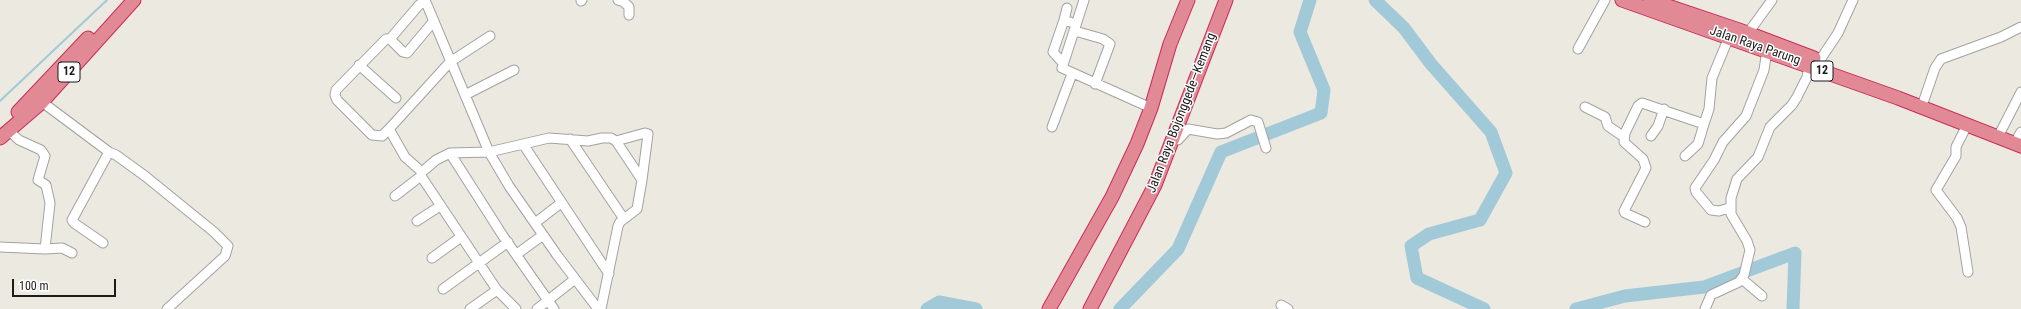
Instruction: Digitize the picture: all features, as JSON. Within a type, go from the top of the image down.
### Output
[{"type":"highway","name":"12","points":[[3,132],[42,102],[124,0]]},
{"type":"highway","name":"12","points":[[3,132],[27,103],[134,0]]},
{"type":"highway","points":[[1051,306],[1112,197],[1137,144],[1151,108],[1170,44],[1188,0]]},
{"type":"highway","name":"Jalan Raya Bojonggede—Kemang","points":[[1090,309],[1155,185],[1226,0]]},
{"type":"highway","name":"Jalan Raya Parung","points":[[1622,0],[1767,50],[1926,92],[2013,133]]},
{"type":"highway","name":"Jalan Raya Parung","points":[[1650,0],[1753,26],[1815,63],[1967,125],[2013,133]]},
{"type":"street","points":[[618,0],[624,2],[629,7],[629,15]]},
{"type":"street","points":[[1084,0],[1062,68],[1072,74],[1151,108]]},
{"type":"street","points":[[1578,50],[1605,0]]},
{"type":"street","points":[[1753,26],[1772,0]]},
{"type":"street","points":[[1705,309],[1711,295],[1743,277],[1750,250],[1747,241],[1729,208],[1737,179],[1758,157],[1770,128],[1792,105],[1815,63],[1838,33],[1853,0]]},
{"type":"street","points":[[490,36],[450,62],[382,136],[372,136],[336,97],[336,90],[386,39],[390,39],[419,5],[425,1],[433,22],[450,62],[465,95],[489,152],[509,186],[598,309]]},
{"type":"street","points":[[1063,63],[1053,52],[1068,8]]},
{"type":"street","points":[[1064,20],[1076,28],[1103,39],[1110,44],[1095,84]]},
{"type":"street","points":[[390,39],[403,52],[407,53],[433,22]]},
{"type":"street","points":[[1926,92],[1936,65],[1941,60],[2001,37],[2021,27]]},
{"type":"street","points":[[1685,156],[1698,144],[1708,109],[1712,78],[1729,37]]},
{"type":"street","points":[[1729,208],[1719,211],[1711,210],[1696,192],[1695,188],[1714,160],[1722,142],[1746,116],[1764,70],[1767,50]]},
{"type":"street","points":[[360,65],[396,98]]},
{"type":"street","points":[[465,95],[514,70]]},
{"type":"street","points":[[1052,127],[1072,74]]},
{"type":"street","points":[[2013,133],[2021,92]]},
{"type":"street","points":[[42,102],[109,152],[116,155],[145,176],[214,232],[228,246],[225,256],[168,309]]},
{"type":"street","points":[[1645,222],[1625,213],[1624,211],[1646,168],[1643,159],[1626,145],[1624,137],[1640,104],[1646,103],[1704,124]]},
{"type":"street","points":[[1585,107],[1605,117],[1608,126],[1624,137]]},
{"type":"street","points":[[1651,136],[1658,126],[1664,110]]},
{"type":"street","points":[[1173,140],[1178,140],[1188,129],[1217,134],[1226,132],[1251,120],[1258,122],[1266,148]]},
{"type":"street","points":[[1967,125],[1956,147],[1956,156],[1936,190],[1957,218],[1961,227],[1968,272]]},
{"type":"street","points":[[389,129],[405,157],[422,174],[440,206],[497,290],[516,309]]},
{"type":"street","points":[[3,132],[41,150],[45,156],[38,180],[46,185],[50,203],[44,249]]},
{"type":"street","points":[[395,196],[422,174],[436,160],[450,153],[489,152],[549,138],[588,141],[606,138],[616,141],[645,133],[648,134],[637,209],[624,219],[618,226],[601,309]]},
{"type":"street","points":[[570,139],[624,219]]},
{"type":"street","points":[[616,141],[642,180]]},
{"type":"street","points":[[523,144],[609,274]]},
{"type":"street","points":[[103,243],[72,222],[78,208],[109,152]]},
{"type":"street","points":[[450,153],[554,309]]},
{"type":"street","points":[[535,223],[561,203]]},
{"type":"street","points":[[417,221],[440,206]]},
{"type":"street","points":[[517,254],[544,235]]},
{"type":"street","points":[[432,258],[461,237]]},
{"type":"street","points":[[443,288],[508,242]]},
{"type":"street","points":[[0,247],[44,249],[62,248],[72,253]]},
{"type":"street","points":[[1743,277],[1762,296]]},
{"type":"street","points":[[537,309],[575,279]]},
{"type":"street","points":[[470,309],[497,290]]},
{"type":"waterway","points":[[0,101],[107,0]]},
{"type":"waterway","points":[[1120,309],[1178,249],[1221,152],[1321,113],[1324,90],[1300,32],[1310,0]]},
{"type":"waterway","points":[[1375,0],[1404,28],[1431,64],[1491,132],[1506,173],[1480,220],[1429,234],[1411,246],[1417,278],[1484,309]]},
{"type":"waterway","points":[[1576,309],[1625,296],[1704,287],[1795,253],[1793,309]]},
{"type":"waterway","points":[[927,309],[939,302],[976,309]]}]
